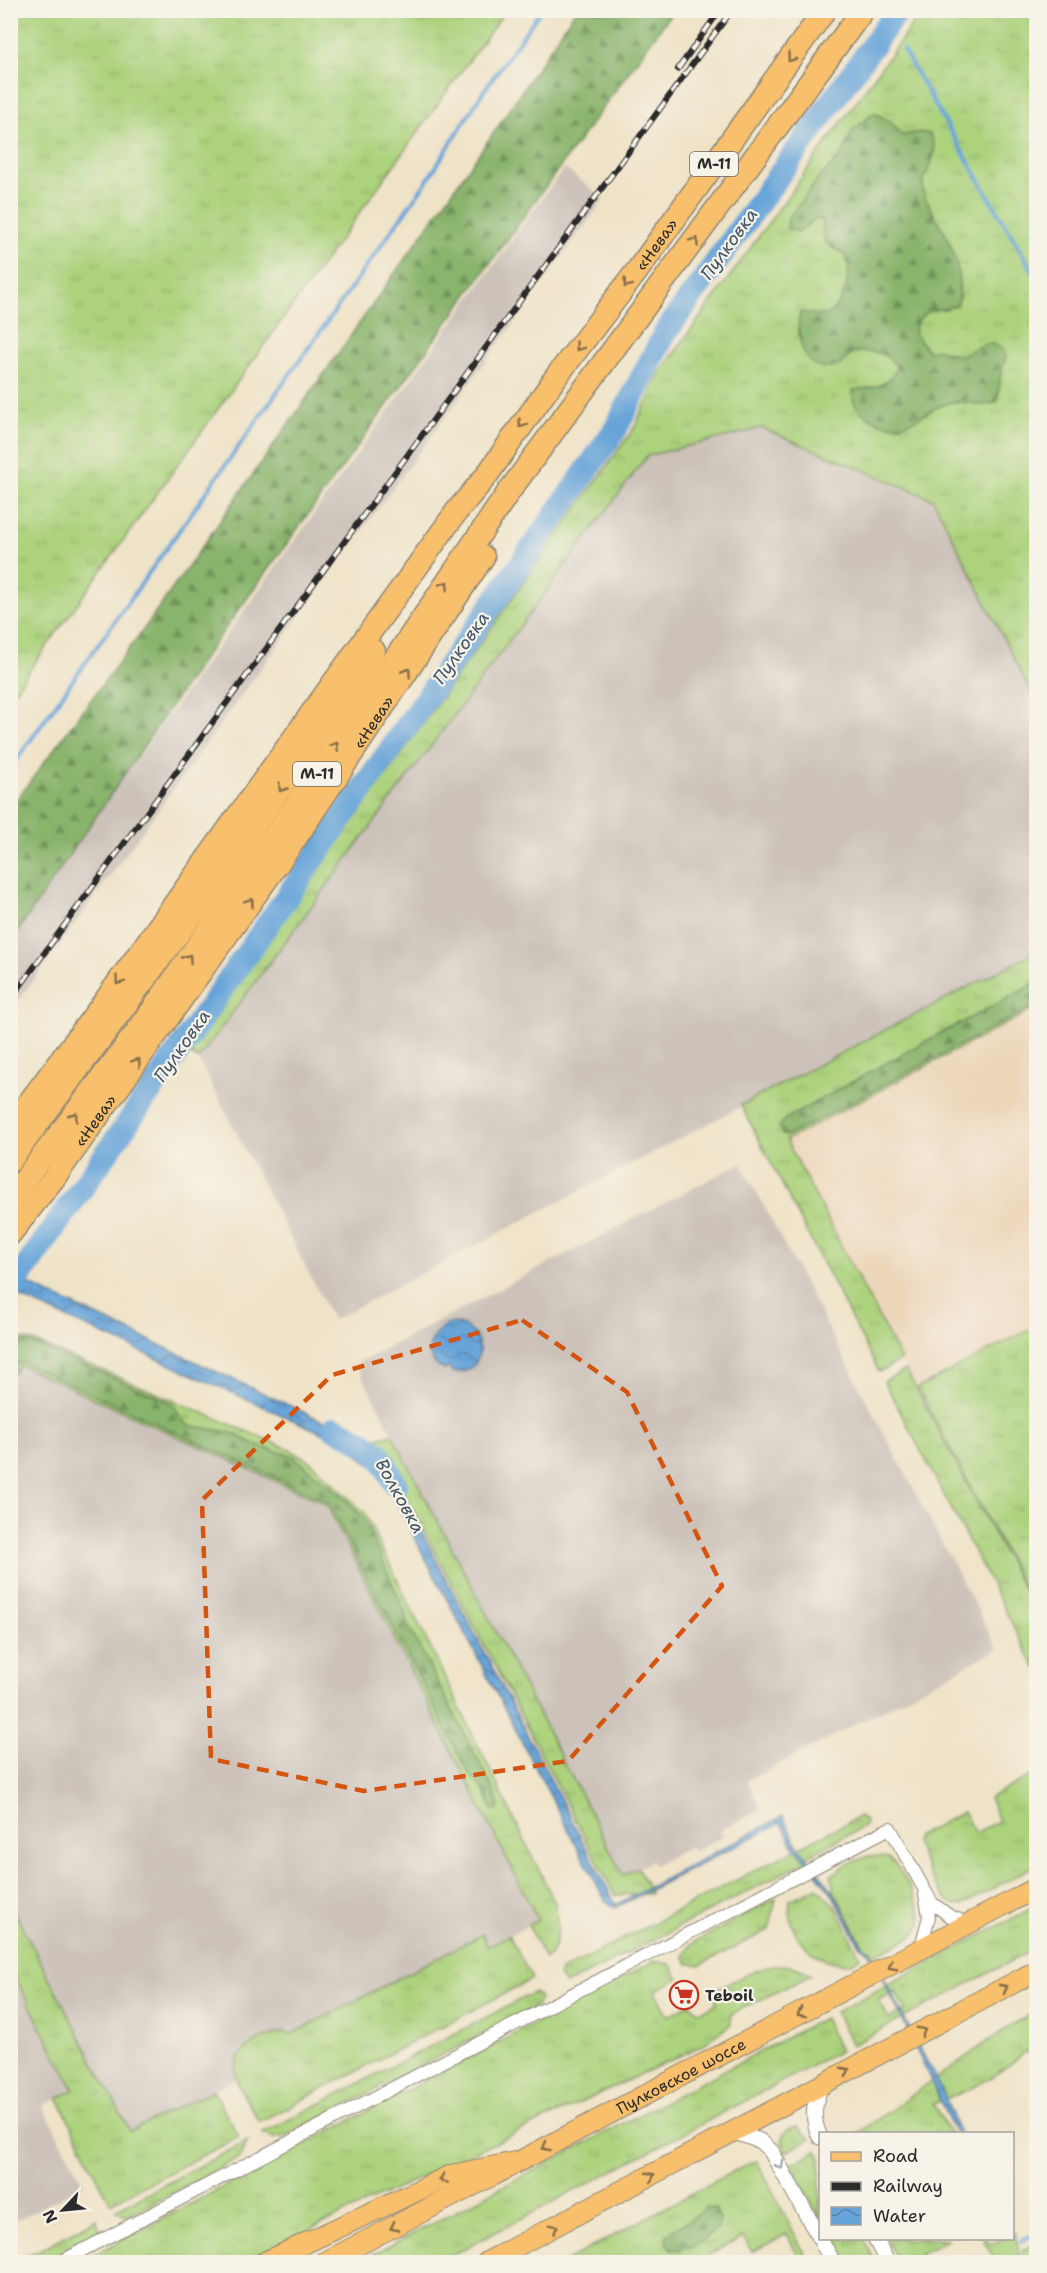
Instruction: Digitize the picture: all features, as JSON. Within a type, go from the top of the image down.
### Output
[{"type":"highway","name":"«Нева»","points":[[10,1128],[105,1000],[444,529],[486,476],[556,377],[637,271],[825,10]]},
{"type":"highway","name":"«Нева»","points":[[46,1170],[141,1025],[279,829],[510,490],[863,10]]},
{"type":"highway","name":"«Нева»","points":[[15,1156],[262,817],[466,514],[486,476]]},
{"type":"highway","points":[[10,1199],[46,1170]]},
{"type":"highway","points":[[10,1234],[46,1170]]},
{"type":"main road","name":"Пулковское шоссе","points":[[325,2262],[1036,1888]]},
{"type":"main road","points":[[487,2262],[503,2257],[1036,1971]]},
{"type":"main road","points":[[266,2262],[451,2175],[520,2161]]},
{"type":"street","points":[[60,2262],[890,1828],[925,1894],[939,1909],[971,1924]]},
{"type":"street","points":[[920,1951],[929,1916],[925,1894]]},
{"type":"street","points":[[819,2134],[813,2116],[815,2101],[821,2085]]},
{"type":"street","points":[[735,2132],[760,2141],[771,2151],[819,2237]]},
{"type":"street","points":[[821,2240],[833,2262]]},
{"type":"street","points":[[876,2240],[887,2262]]},
{"type":"highlighted area","points":[[522,1320],[627,1392],[722,1586],[568,1761],[364,1791],[211,1759],[202,1500],[332,1375]]},
{"type":"shaded area","points":[[564,168],[604,199],[11,1011],[11,933]]},
{"type":"shaded area","points":[[762,428],[933,499],[1036,702],[1036,952],[333,1320],[198,1059],[647,456]]},
{"type":"shaded area","points":[[1036,1008],[1036,1613],[1035,1613],[786,1140]]},
{"type":"shaded area","points":[[741,1163],[998,1649],[747,1781],[761,1809],[720,1830],[723,1836],[693,1852],[690,1846],[654,1865],[652,1861],[623,1875],[356,1364]]},
{"type":"shaded area","points":[[20,1365],[326,1504],[539,1920],[247,2073],[130,2131],[11,1904],[10,1377]]},
{"type":"shaded area","points":[[10,1969],[74,2090],[43,2106],[84,2185],[11,2223]]},
{"type":"green space","points":[[10,11],[505,11],[11,696]]},
{"type":"green space","points":[[575,11],[673,11],[201,662],[11,941],[11,807],[149,622],[495,131]]},
{"type":"green space","points":[[922,11],[1036,11],[1036,702],[933,499],[762,428],[647,456],[198,1059],[188,1053],[634,428],[659,374]]},
{"type":"green space","points":[[874,113],[890,121],[902,135],[921,132],[930,134],[934,150],[923,184],[923,191],[945,233],[958,273],[958,304],[926,313],[917,323],[914,332],[928,351],[937,349],[961,356],[986,344],[1003,348],[1006,357],[1000,377],[998,401],[992,404],[953,402],[903,425],[893,426],[881,423],[857,408],[853,399],[853,390],[879,386],[888,380],[897,368],[889,358],[879,353],[854,352],[841,364],[827,368],[818,367],[804,354],[799,333],[800,312],[818,315],[830,313],[845,290],[848,270],[844,255],[825,241],[822,219],[813,220],[798,232],[787,229],[788,219],[818,179],[841,156],[853,130]]},
{"type":"green space","points":[[1036,952],[1036,1008],[786,1140],[901,1360],[879,1372],[741,1105]]},
{"type":"green space","points":[[1036,983],[1036,1005],[787,1136],[782,1135],[779,1127],[785,1119]]},
{"type":"green space","points":[[1036,1326],[1036,1610],[918,1388]]},
{"type":"green space","points":[[18,1338],[33,1341],[289,1449],[310,1461],[364,1512],[555,1903],[557,1930],[550,1956],[545,1959],[528,1925],[538,1920],[326,1504],[20,1365],[11,1377],[11,1343]]},
{"type":"green space","points":[[19,1341],[34,1344],[165,1400],[174,1405],[182,1420],[188,1425],[229,1432],[259,1446],[293,1456],[340,1494],[361,1515],[367,1526],[404,1609],[407,1623],[493,1789],[499,1805],[498,1810],[493,1810],[482,1788],[468,1772],[328,1502],[22,1362],[17,1363],[11,1372],[11,1346]]},
{"type":"green space","points":[[906,1370],[1036,1613],[1036,1669],[884,1381]]},
{"type":"green space","points":[[392,1434],[623,1875],[638,1868],[651,1894],[615,1895],[385,1456],[367,1441]]},
{"type":"green space","points":[[1036,1773],[1036,1821],[1033,1823],[1036,1830],[1036,1865],[963,1905],[953,1904],[942,1894],[931,1876],[915,1842],[916,1837],[963,1812],[975,1833],[999,1821],[989,1798]]},
{"type":"green space","points":[[860,1816],[866,1822],[865,1826],[808,1856],[805,1862],[569,1983],[565,1984],[559,1976],[561,1971]]},
{"type":"green space","points":[[869,1856],[888,1858],[900,1870],[917,1902],[921,1922],[919,1928],[911,1936],[875,1955],[869,1948],[865,1949],[834,1890],[830,1876],[848,1864]]},
{"type":"green space","points":[[817,1888],[836,1907],[860,1957],[851,1964],[838,1963],[814,1953],[798,1937],[793,1926],[790,1900]]},
{"type":"green space","points":[[776,1898],[769,1930],[700,1965],[688,1964],[684,1956],[691,1944]]},
{"type":"green space","points":[[10,1904],[130,2131],[213,2090],[239,2137],[110,2203],[58,2098],[74,2090],[11,1969]]},
{"type":"green space","points":[[1036,1906],[1036,1948],[852,2045],[836,2012]],"holes":[[[895,1991],[906,2010],[889,2019],[879,2000]]]},
{"type":"green space","points":[[483,1934],[487,1947],[509,1935],[532,1979],[260,2122],[247,2102],[235,2070],[237,2061],[248,2047],[275,2034],[284,2032],[290,2035]]},
{"type":"green space","points":[[654,1961],[670,1964],[679,1978],[655,1991],[668,2016],[690,2004],[698,2011],[707,2009],[716,2004],[716,1989],[763,1968],[787,1966],[799,1968],[811,1975],[731,2014],[731,2024],[703,2045],[241,2262],[80,2262]]},
{"type":"green space","points":[[535,1992],[540,1998],[537,2006],[284,2137],[272,2138],[263,2133]]},
{"type":"green space","points":[[1036,2011],[1036,2061],[1026,2051],[1004,2069],[980,2084],[933,2104],[949,2132],[860,2132],[1007,2028]]},
{"type":"green space","points":[[824,2018],[840,2051],[439,2262],[359,2262]]},
{"type":"green space","points":[[798,2127],[811,2139],[784,2153],[783,2135],[788,2130]]},
{"type":"green space","points":[[248,2141],[239,2158],[127,2217],[115,2210]]},
{"type":"green space","points":[[817,2150],[819,2155],[819,2217],[791,2164]]},
{"type":"green space","points":[[757,2161],[809,2262],[801,2262],[787,2234],[752,2252],[743,2237],[695,2262],[564,2262],[749,2163]]},
{"type":"green space","points":[[706,2207],[715,2209],[720,2219],[718,2229],[691,2247],[671,2249],[666,2240],[667,2234]]},
{"type":"green space","points":[[97,2219],[99,2230],[96,2234],[42,2262],[17,2262]]},
{"type":"green space","points":[[1014,2232],[1020,2258],[1018,2262],[996,2262],[984,2240],[988,2240],[990,2244],[999,2240],[1014,2240]]},
{"type":"green space","points":[[832,2240],[864,2240],[876,2262],[843,2262]]},
{"type":"green space","points":[[887,2240],[946,2240],[919,2254],[923,2262],[898,2262]]},
{"type":"green space","points":[[1036,2243],[1036,2262],[1024,2262],[1023,2250]]},
{"type":"water","points":[[11,1276],[353,1435],[384,1460],[616,1905],[783,1816],[796,1843],[833,1891],[862,1945],[870,1951],[945,2097],[959,2132],[955,2132],[869,1953],[860,1946],[831,1892],[793,1845],[781,1823],[615,1908],[605,1900],[380,1472],[344,1443],[11,1293]]},
{"type":"water","points":[[453,1323],[465,1327],[474,1334],[478,1343],[477,1361],[463,1372],[452,1372],[449,1367],[445,1370],[432,1359],[430,1352],[430,1345],[438,1331]]},
{"type":"waterway","points":[[10,769],[429,178],[483,92],[541,10]]},
{"type":"waterway","name":"Пулковка","points":[[16,1282],[615,430],[665,333],[898,10]]},
{"type":"waterway","points":[[903,50],[1036,277]]},
{"type":"waterway","name":"Волковка","points":[[334,1428],[352,1436],[379,1454],[396,1485]]},
{"type":"waterway","points":[[1021,2241],[1036,2233]]},
{"type":"railway","points":[[678,69],[720,10]]},
{"type":"railway","points":[[10,1000],[732,10]]},
{"type":"place","name":"Teboil","points":[[684,1995]]}]
